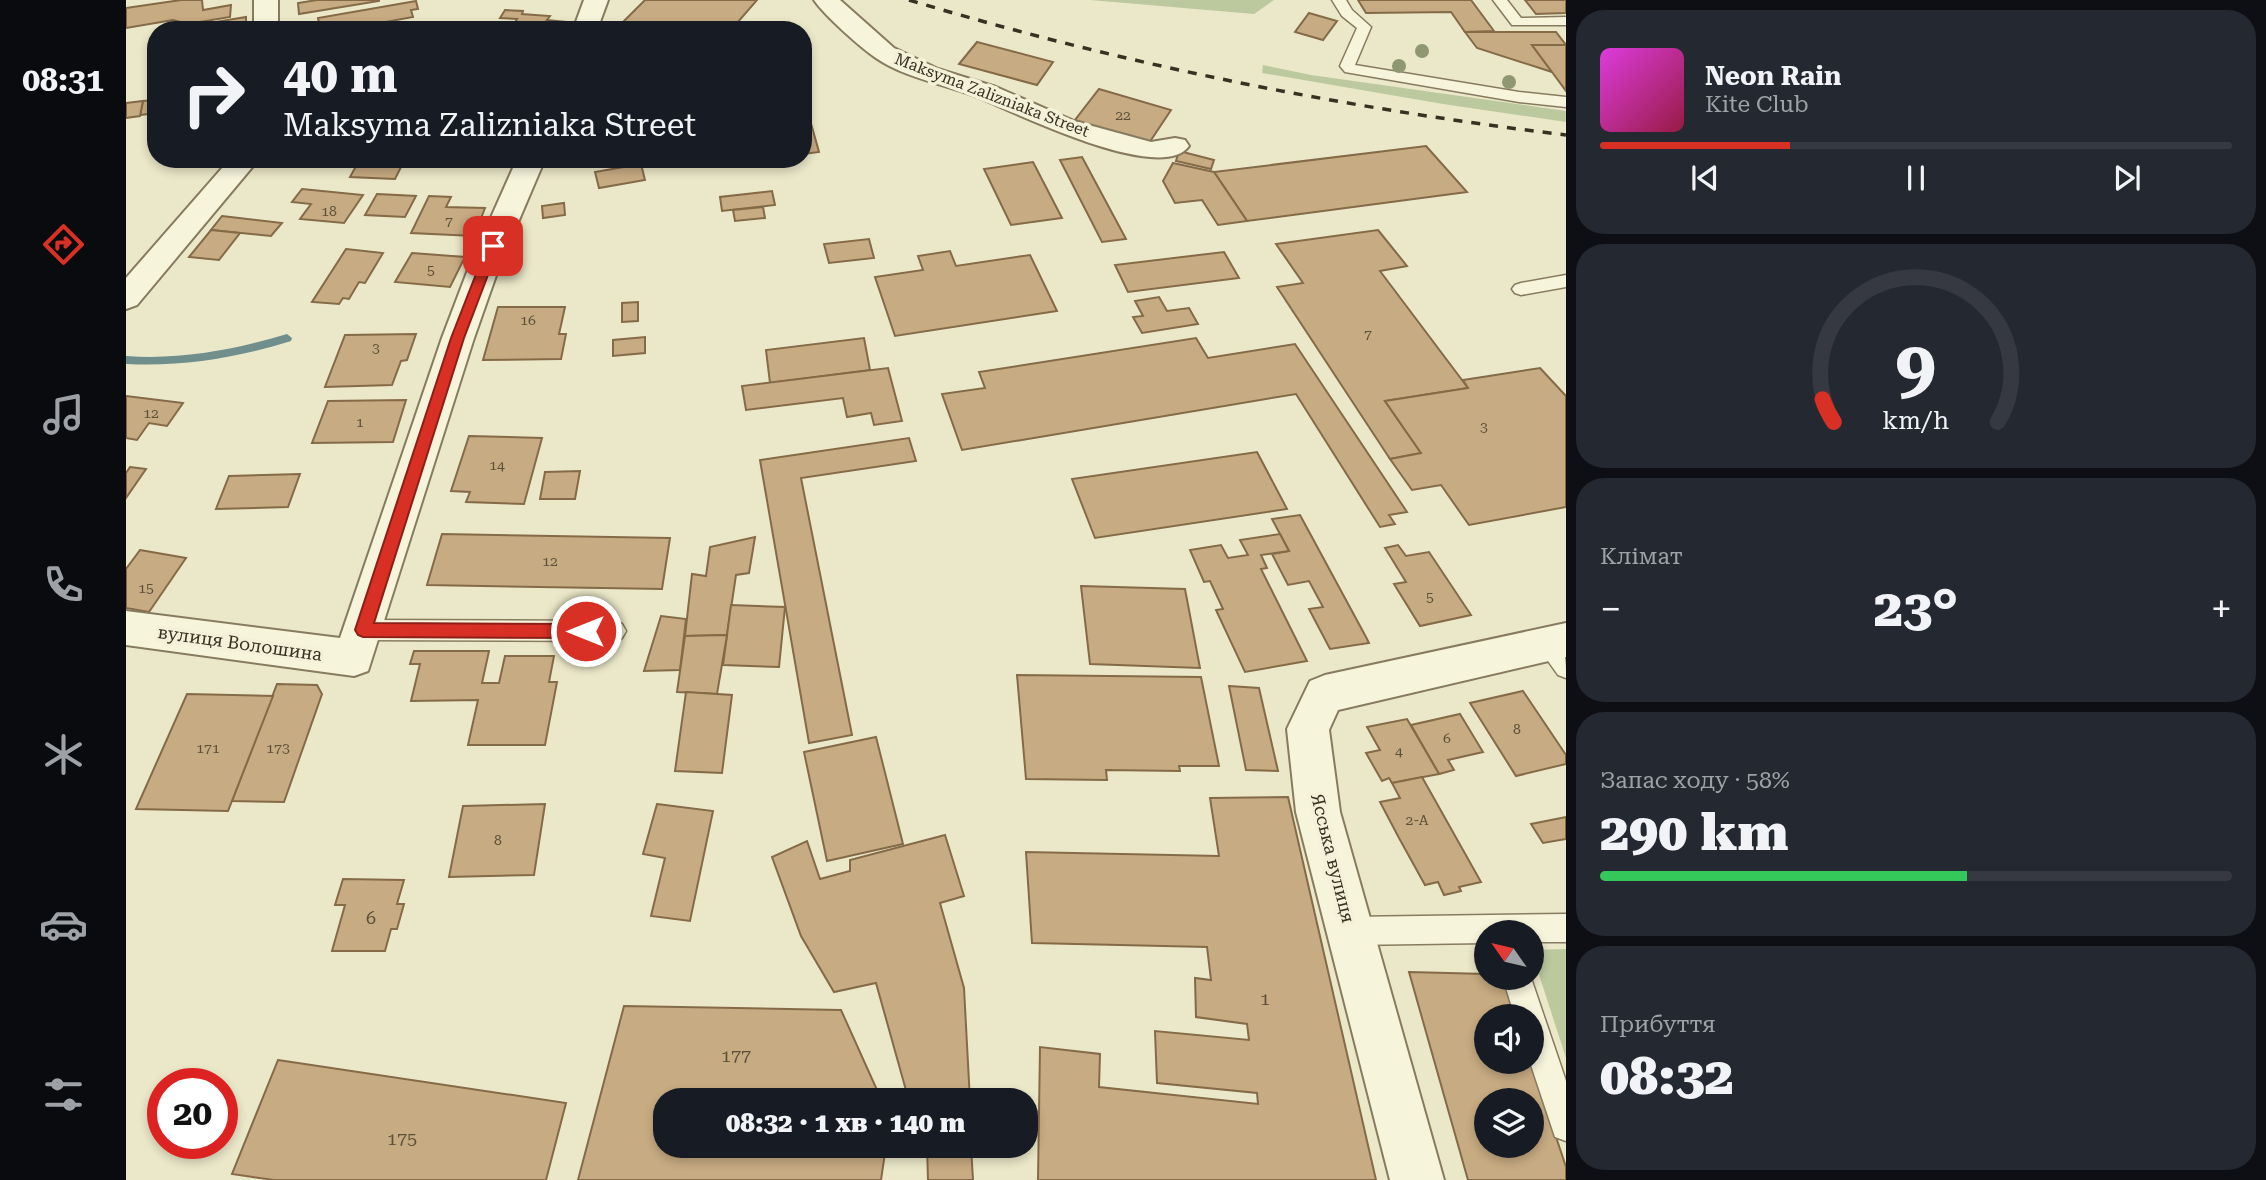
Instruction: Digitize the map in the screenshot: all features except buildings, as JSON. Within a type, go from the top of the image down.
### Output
[{"type":"street","points":[[266,0],[266,21]]},
{"type":"street","points":[[588,21],[596,0]]},
{"type":"street","name":"Maksyma Zalizniaka Street","points":[[826,0],[885,53],[929,74],[987,92],[1065,127],[1150,150],[1160,151],[1175,146]]},
{"type":"street","points":[[126,298],[237,168]]},
{"type":"street","points":[[359,644],[458,338],[484,267],[527,168]]},
{"type":"street","name":"вулиця Волошина","points":[[126,628],[359,644]]},
{"type":"street","name":"Ясська вулиця","points":[[1417,1180],[1318,812],[1308,729],[1325,694],[1560,651]]},
{"type":"lane","points":[[1339,0],[1347,13],[1364,27],[1347,66],[1350,69],[1519,97],[1566,102]]},
{"type":"lane","points":[[1500,0],[1517,22],[1566,21]]},
{"type":"lane","points":[[1521,289],[1566,281]]},
{"type":"lane","points":[[359,644],[614,631]]},
{"type":"lane","points":[[1544,929],[1566,928]]},
{"type":"lane","points":[[1350,931],[1474,932]]},
{"type":"lane","points":[[1544,1059],[1566,1126]]},
{"type":"green space","points":[[1090,0],[1274,0],[1254,14]]},
{"type":"green space","points":[[1263,65],[1311,75],[1566,111],[1566,122],[1262,73]]},
{"type":"green space","points":[[1566,949],[1566,1058],[1544,990],[1544,950]]},
{"type":"waterway","points":[[126,360],[164,361],[207,357],[250,349],[287,338]]},
{"type":"railway","points":[[909,0],[1071,45],[1235,82],[1400,112],[1566,135]]},
{"type":"route","points":[[493,246],[458,338],[363,630],[586,631]]}]
